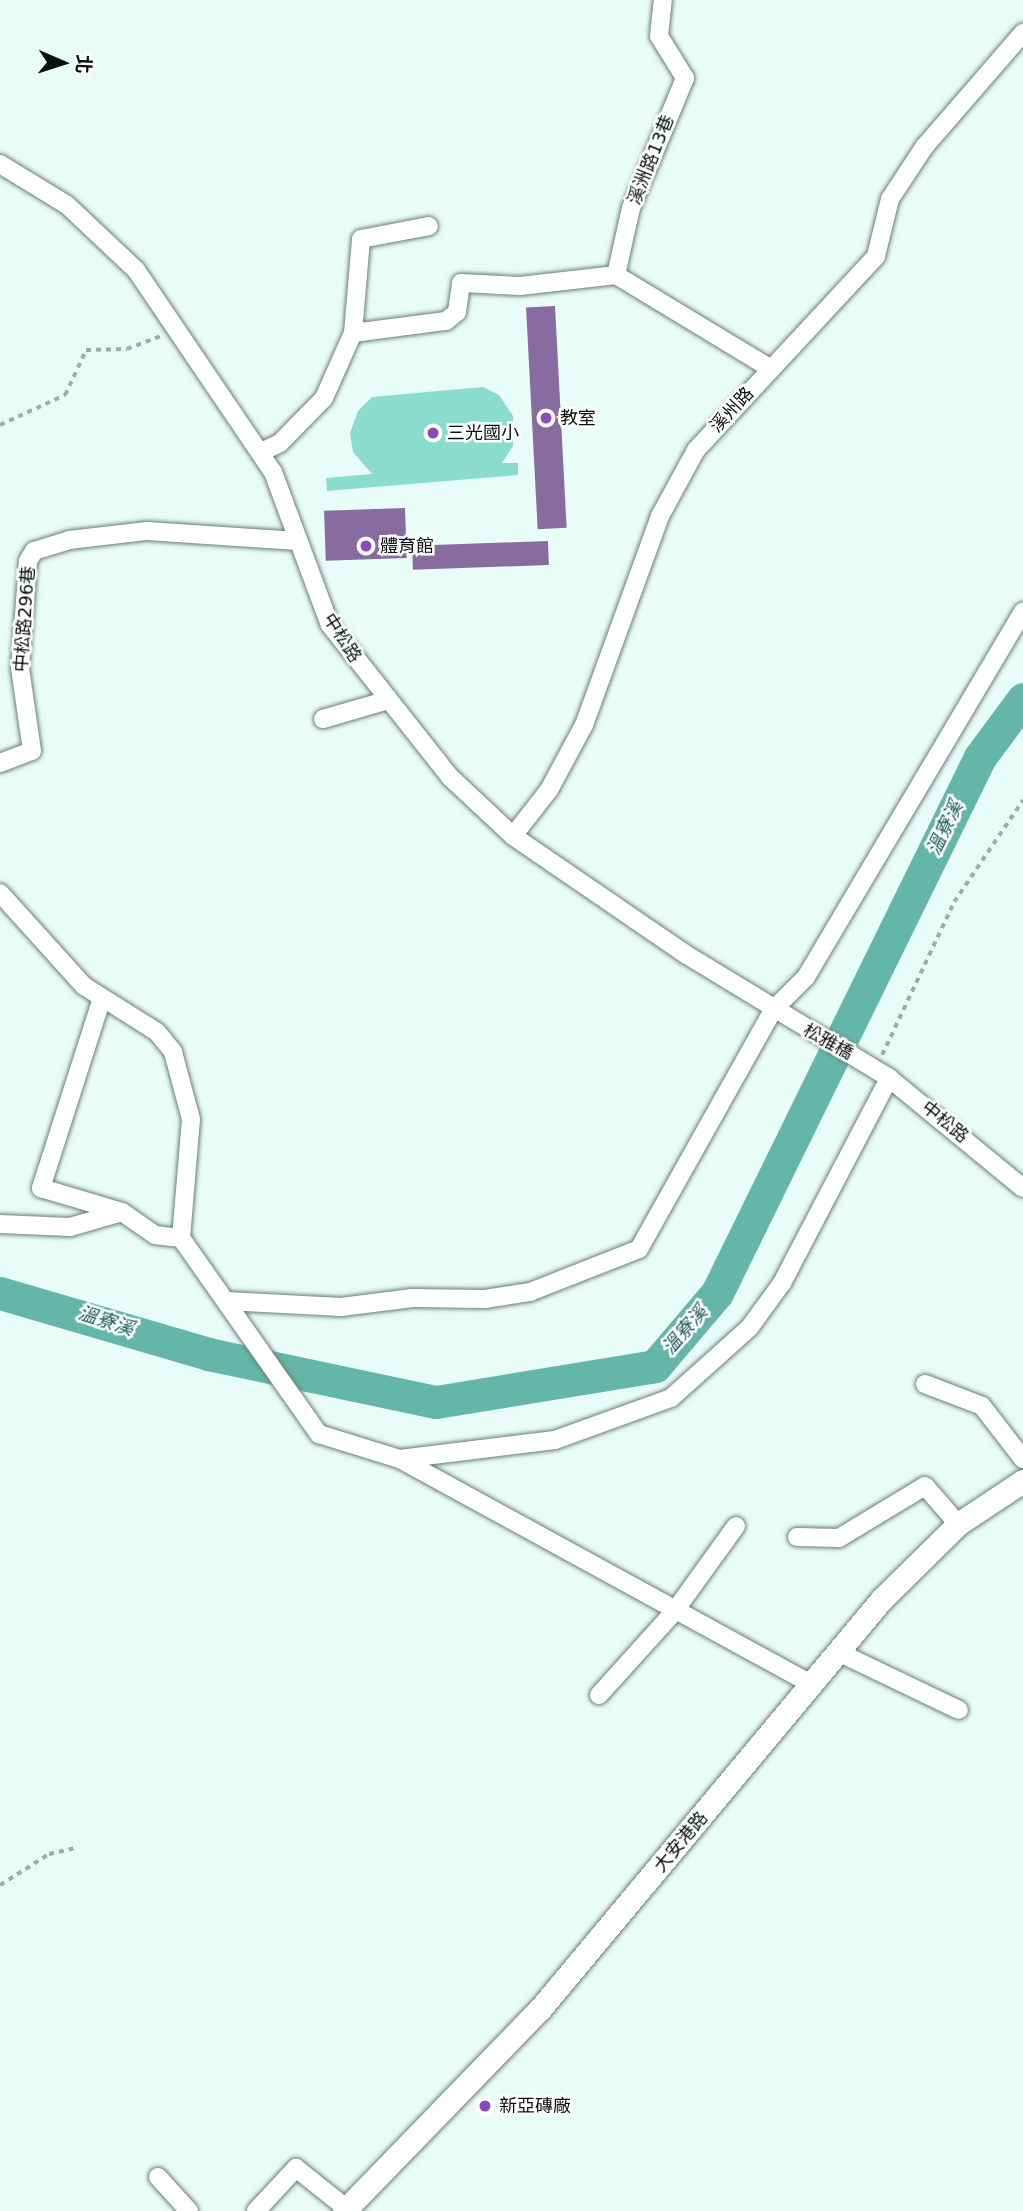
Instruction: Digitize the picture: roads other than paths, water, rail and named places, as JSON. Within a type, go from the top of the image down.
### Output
[{"type":"main road","name":"大安港路","points":[[345,2210],[540,2009],[838,1652],[958,1524],[1023,1481]]},
{"type":"street","name":"溪洲路13巷","points":[[616,275],[631,208],[685,78],[659,36],[663,0]]},
{"type":"street","name":"溪州路","points":[[513,836],[549,790],[584,725],[660,516],[696,450],[876,256],[890,199],[911,167],[965,94],[1023,33]]},
{"type":"street","name":"中松路","points":[[0,164],[67,205],[136,270],[173,332],[261,452],[330,625],[385,701],[513,836],[793,1022]]},
{"type":"street","points":[[261,452],[280,443],[324,398],[353,333],[361,239],[429,226]]},
{"type":"street","points":[[353,333],[446,321],[457,312],[461,283],[520,286],[616,275],[771,369]]},
{"type":"street","name":"中松路296巷","points":[[0,763],[33,751],[20,668],[34,551],[69,540],[147,531],[298,541]]},
{"type":"street","points":[[226,1301],[341,1307],[412,1298],[485,1299],[530,1292],[639,1249],[773,1010],[806,976],[1023,611]]},
{"type":"street","points":[[323,719],[385,701]]},
{"type":"street","points":[[0,893],[102,998],[156,1032],[173,1052],[191,1119],[181,1238],[319,1434],[400,1459],[674,1612],[813,1685]]},
{"type":"street","points":[[102,998],[41,1188],[122,1212],[155,1235],[181,1238]]},
{"type":"street","name":"松雅橋","points":[[793,1022],[876,1069]]},
{"type":"street","points":[[400,1459],[555,1440],[671,1398],[750,1327],[782,1283],[876,1069]]},
{"type":"street","name":"中松路","points":[[876,1069],[1023,1188]]},
{"type":"street","points":[[0,1224],[70,1227],[122,1212]]},
{"type":"street","points":[[925,1384],[982,1406],[1023,1459]]},
{"type":"street","points":[[797,1537],[839,1538],[925,1486],[958,1524]]},
{"type":"street","points":[[599,1695],[674,1612],[737,1526]]},
{"type":"street","points":[[838,1652],[959,1710]]},
{"type":"street","points":[[256,2211],[296,2168],[345,2210]]},
{"type":"street","points":[[158,2177],[188,2211]]},
{"type":"waterway","name":"溫寮溪","points":[[0,1293],[208,1354],[436,1402],[655,1366],[717,1293],[980,757],[1023,699]]},
{"type":"place","name":"教室","points":[[546,418]]},
{"type":"place","name":"三光國小","points":[[433,433]]},
{"type":"place","name":"體育館","points":[[366,546]]},
{"type":"place","name":"新亞磚廠","points":[[485,2106]]}]
